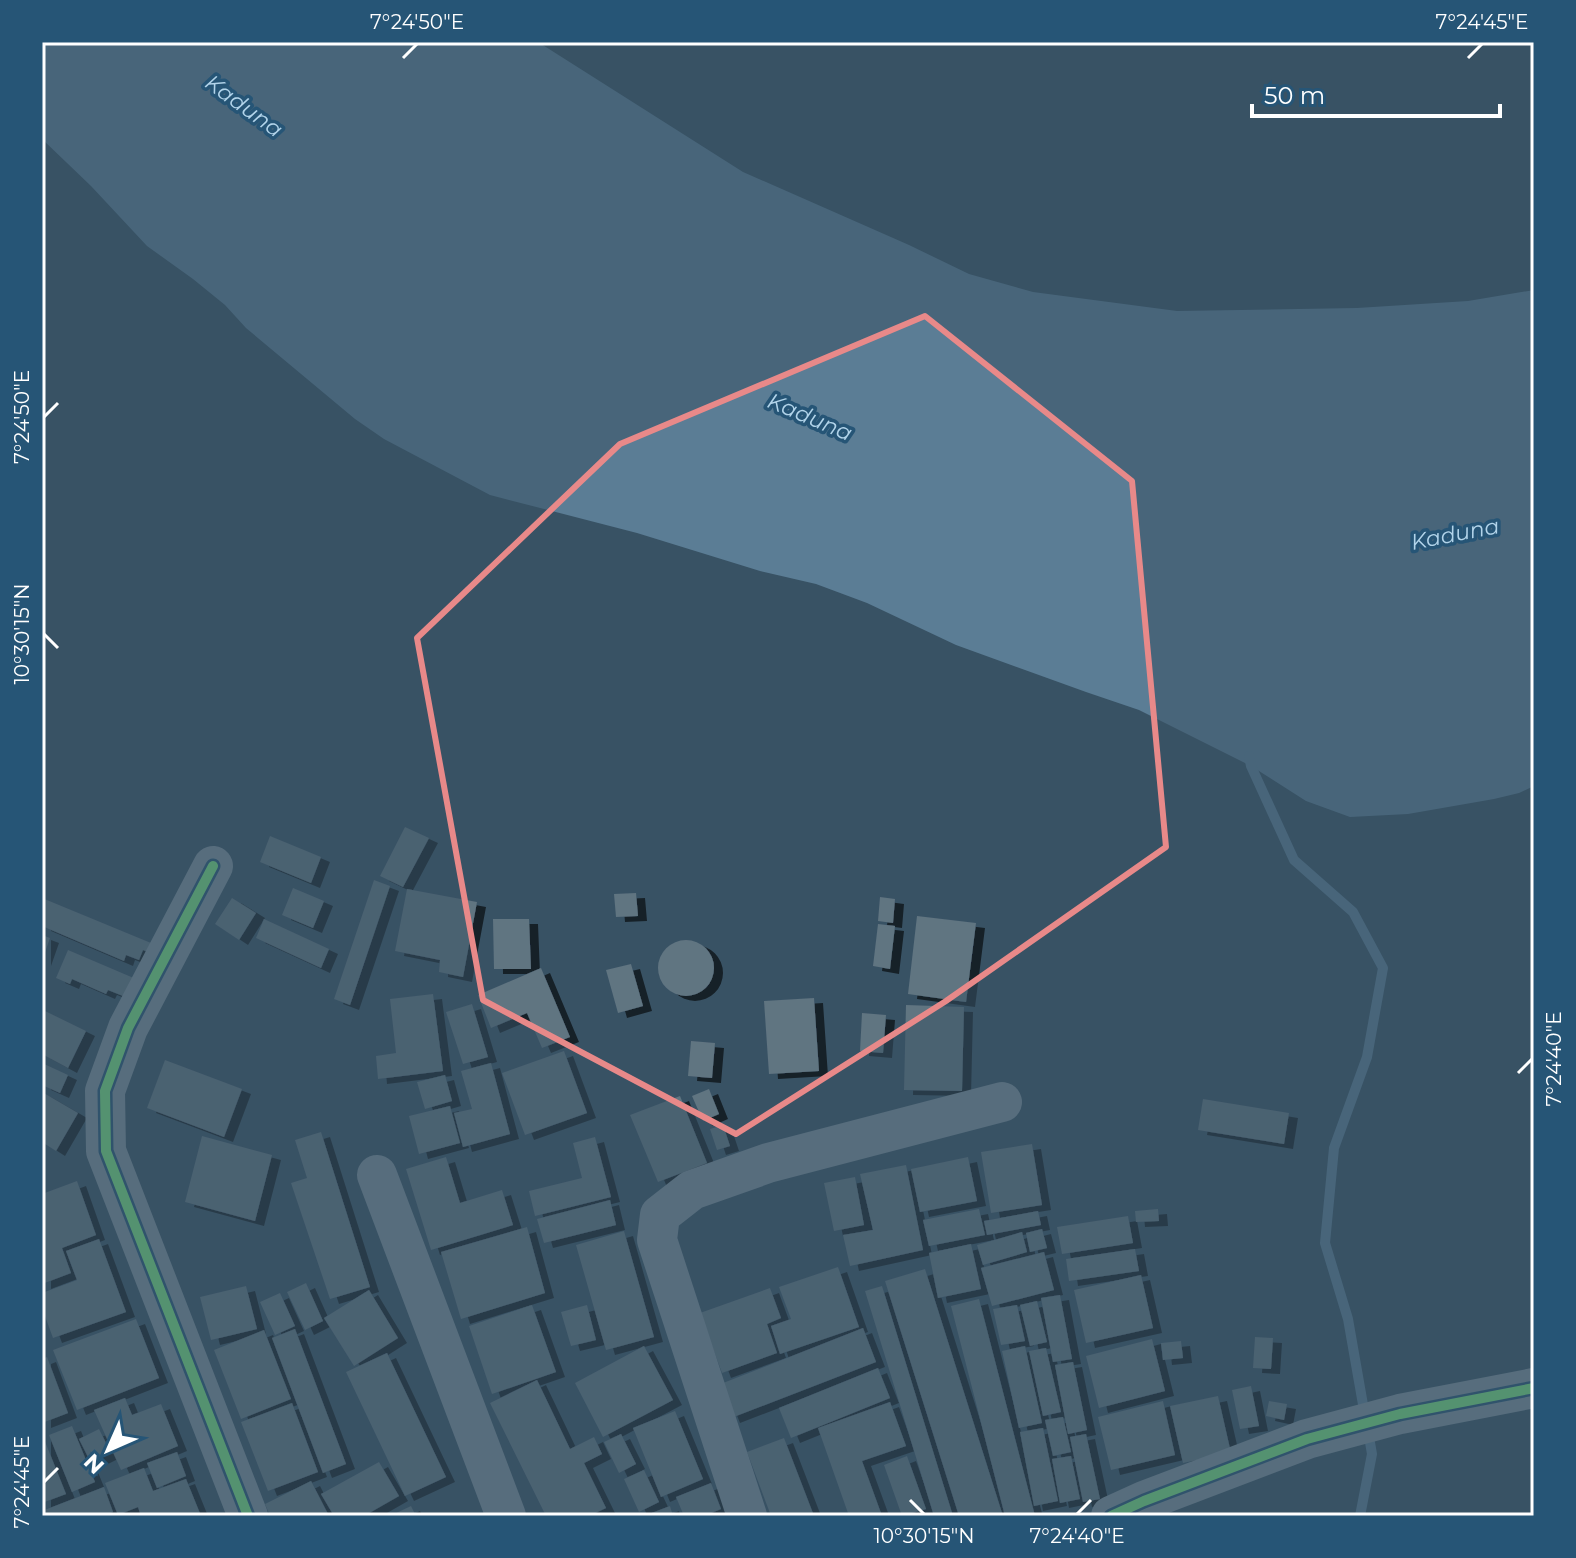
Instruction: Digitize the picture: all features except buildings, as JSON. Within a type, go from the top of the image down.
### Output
[{"type":"street","points":[[213,866],[128,1028],[109,1078],[105,1091],[106,1151],[248,1516]]},
{"type":"street","points":[[747,1516],[657,1240],[660,1215],[692,1190],[768,1163],[1002,1102]]},
{"type":"street","points":[[377,1175],[506,1516]]},
{"type":"street","points":[[1111,1516],[1307,1439],[1400,1414],[1534,1388]]},
{"type":"highlighted area","points":[[925,316],[1132,481],[1166,847],[946,1001],[736,1134],[483,1000],[417,638],[620,444]]},
{"type":"water","name":"Kaduna","points":[[42,42],[538,42],[743,172],[969,274],[1033,292],[1177,311],[1357,308],[1468,301],[1534,290],[1534,786],[1494,799],[1408,814],[1350,817],[1306,801],[1251,766],[1139,710],[956,645],[867,603],[816,584],[490,495],[384,439],[355,419],[246,328],[225,305],[147,246],[42,139]]},
{"type":"waterway","points":[[1249,756],[1294,860],[1353,912],[1383,968],[1367,1057],[1334,1148],[1325,1243],[1348,1319],[1365,1416]]},
{"type":"waterway","points":[[1360,1516],[1372,1454],[1368,1431]]},
{"type":"cycle path","points":[[213,866],[128,1028],[105,1091],[106,1151],[248,1516]]},
{"type":"cycle path","points":[[1111,1516],[1307,1439],[1400,1414],[1534,1388]]}]
